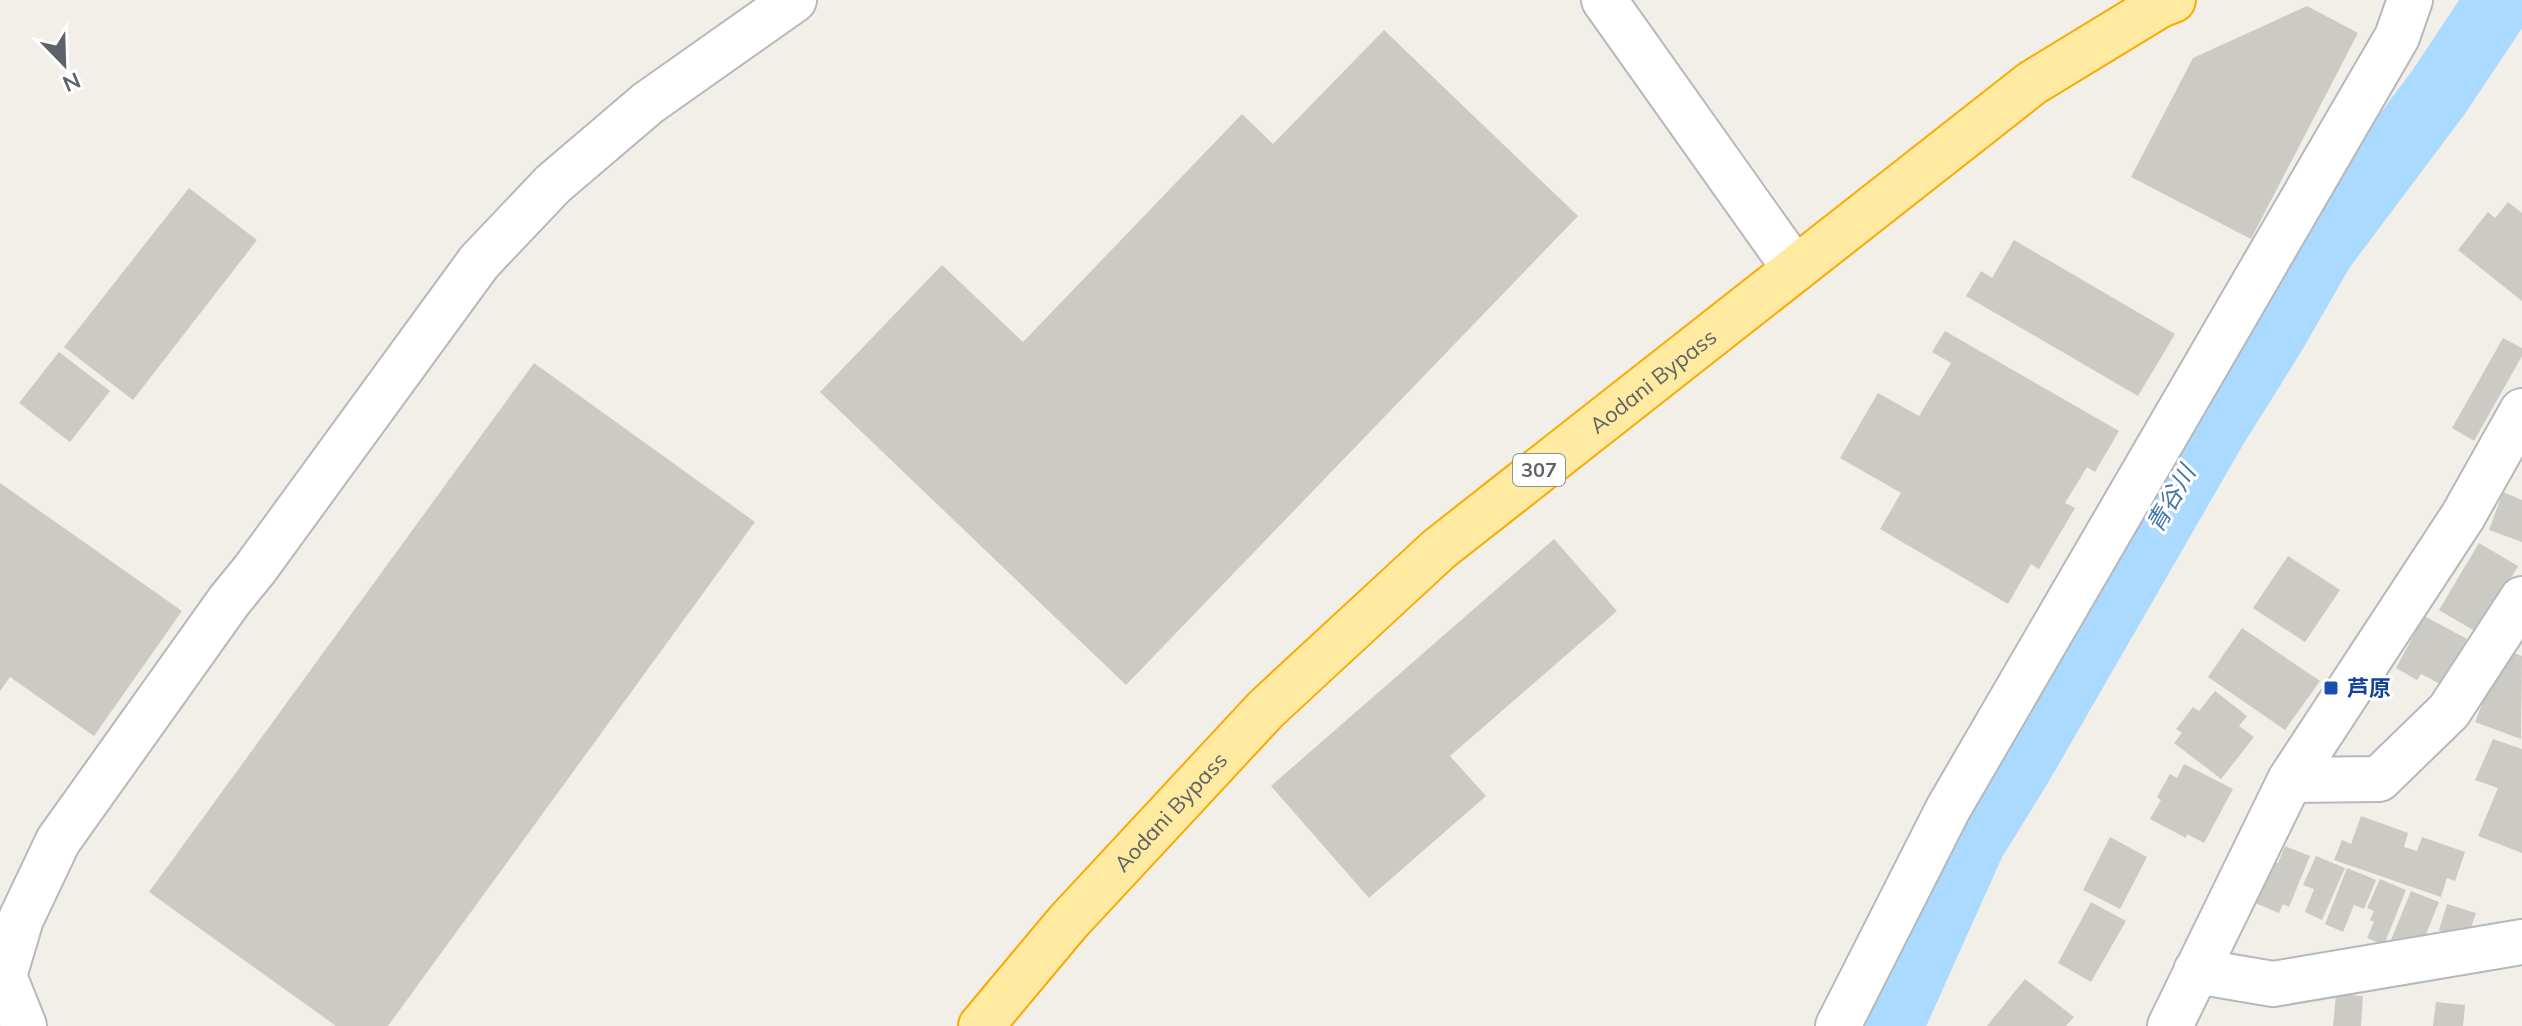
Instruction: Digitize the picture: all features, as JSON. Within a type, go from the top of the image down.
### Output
[{"type":"highway","name":"Aodani Bypass","points":[[981,1026],[1068,922],[1266,709],[1439,549],[2032,83],[2173,0]]},
{"type":"street","points":[[13,1009],[4,976],[21,919],[58,841],[229,601],[479,262],[553,184],[648,103],[794,0]]},
{"type":"street","points":[[1604,0],[1795,269]]},
{"type":"street","points":[[1838,1026],[1948,809],[2397,37],[2410,0]]},
{"type":"street","points":[[2170,1026],[2290,780],[2463,516],[2522,411]]},
{"type":"street","points":[[2290,780],[2379,779],[2449,711],[2522,599]]},
{"type":"street","points":[[2196,971],[2273,984],[2522,942]]},
{"type":"building","points":[[2307,6],[2358,33],[2251,239],[2131,177],[2193,58]]},
{"type":"building","points":[[1384,30],[1578,216],[1126,685],[820,392],[942,265],[1023,342],[1242,114],[1273,144]]},
{"type":"building","points":[[189,188],[257,240],[133,400],[64,347]]},
{"type":"building","points":[[2508,202],[2522,213],[2522,301],[2458,250],[2488,212],[2495,218]]},
{"type":"building","points":[[2014,240],[2175,334],[2138,396],[1966,296],[1981,271],[1992,278]]},
{"type":"building","points":[[1945,331],[2119,431],[2095,472],[2087,467],[2065,503],[2075,508],[2039,569],[2031,564],[2008,604],[1880,529],[1901,493],[1840,458],[1878,393],[1919,416],[1951,363],[1932,352]]},
{"type":"building","points":[[2503,338],[2522,348],[2522,356],[2474,441],[2452,428]]},
{"type":"building","points":[[59,352],[110,391],[70,442],[19,403]]},
{"type":"building","points":[[534,363],[755,522],[388,1026],[336,1026],[149,892]]},
{"type":"building","points":[[0,483],[182,611],[94,736],[10,677],[0,691]]},
{"type":"building","points":[[2503,492],[2522,500],[2522,542],[2489,530]]},
{"type":"building","points":[[1554,539],[1617,611],[1450,756],[1486,796],[1369,898],[1271,786]]},
{"type":"building","points":[[2479,543],[2518,566],[2478,633],[2439,610]]},
{"type":"building","points":[[2288,556],[2340,590],[2305,642],[2253,608]]},
{"type":"building","points":[[2424,616],[2467,639],[2442,685],[2421,674],[2417,680],[2396,668]]},
{"type":"building","points":[[2242,628],[2320,681],[2285,730],[2208,677]]},
{"type":"building","points":[[2504,649],[2522,656],[2521,739],[2475,722]]},
{"type":"building","points":[[2215,691],[2247,716],[2239,726],[2254,737],[2221,779],[2174,743],[2182,733],[2176,729],[2193,707],[2199,711]]},
{"type":"building","points":[[2493,739],[2522,749],[2522,853],[2478,836],[2498,788],[2475,780]]},
{"type":"building","points":[[2184,764],[2233,789],[2204,843],[2187,834],[2186,838],[2150,819],[2161,800],[2157,797],[2170,774],[2177,778]]},
{"type":"building","points":[[2361,816],[2408,833],[2404,847],[2417,851],[2422,837],[2465,852],[2455,881],[2447,878],[2441,897],[2334,860],[2342,840],[2351,844]]},
{"type":"building","points":[[2110,837],[2147,857],[2120,909],[2083,890]]},
{"type":"building","points":[[2285,846],[2310,856],[2289,907],[2283,904],[2279,913],[2255,903],[2272,861],[2278,863]]},
{"type":"building","points":[[2316,856],[2345,868],[2322,920],[2305,912],[2314,889],[2303,885]]},
{"type":"building","points":[[2347,868],[2376,880],[2364,909],[2354,905],[2343,932],[2325,924]]},
{"type":"building","points":[[2380,879],[2406,890],[2384,945],[2367,938],[2374,922],[2370,920],[2374,911],[2367,908]]},
{"type":"building","points":[[2411,891],[2439,902],[2422,944],[2408,947],[2391,940]]},
{"type":"building","points":[[2091,902],[2126,921],[2091,982],[2058,963]]},
{"type":"building","points":[[2447,904],[2476,913],[2467,939],[2439,930]]},
{"type":"building","points":[[2025,979],[2074,1017],[2066,1026],[1987,1026]]},
{"type":"building","points":[[2336,994],[2363,996],[2361,1026],[2333,1026]]},
{"type":"building","points":[[2436,1002],[2465,1005],[2463,1026],[2433,1026]]},
{"type":"waterway","name":"青谷川","points":[[1889,1026],[1972,841],[2214,427],[2321,249],[2438,93],[2500,0]]},
{"type":"place","name":"芦原","points":[[2331,688]]}]
